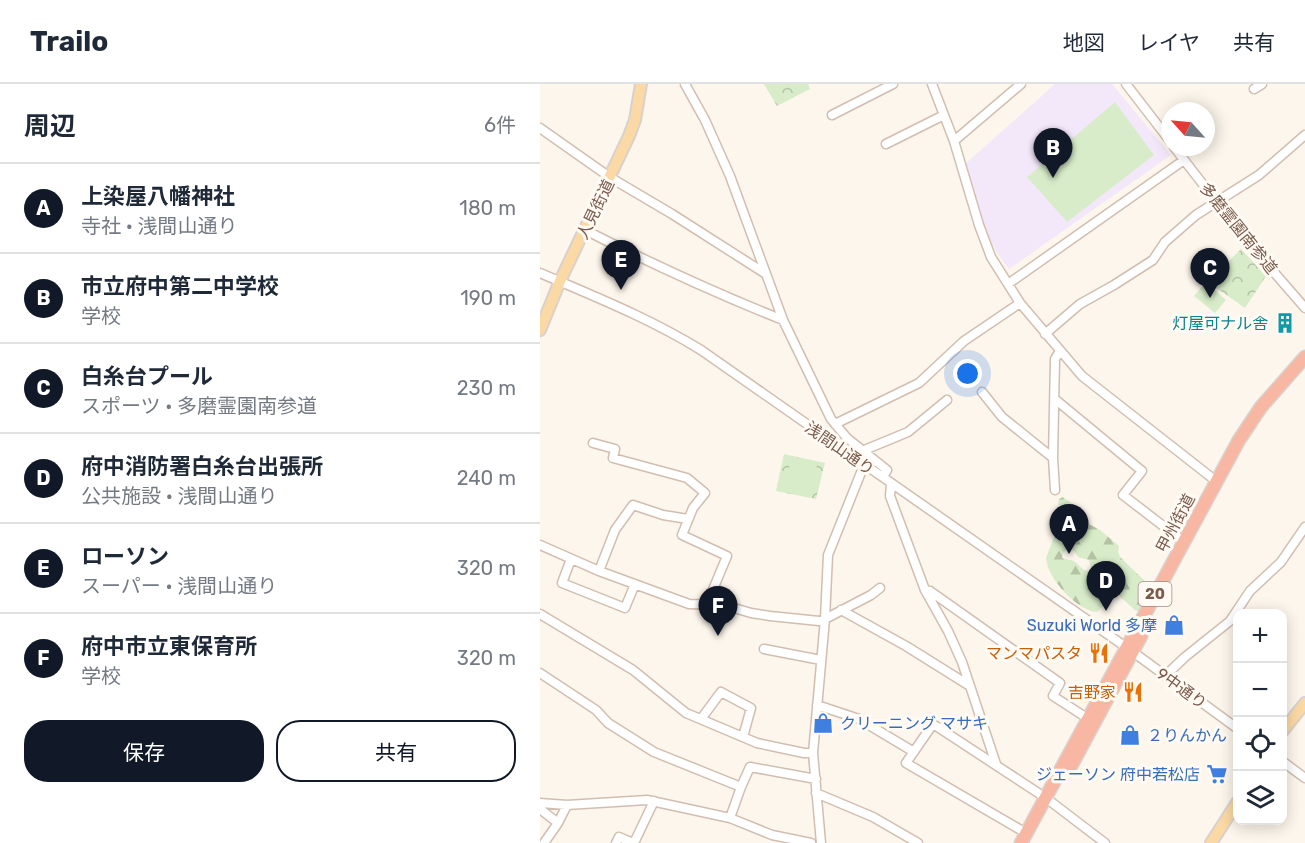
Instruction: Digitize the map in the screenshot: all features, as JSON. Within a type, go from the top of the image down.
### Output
[{"type":"highway","name":"甲州街道","points":[[1049,800],[1087,718],[1129,650],[1239,440],[1261,407],[1305,357]]},
{"type":"highway","name":"甲州街道","points":[[1026,840],[1239,452],[1266,411],[1305,367]]},
{"type":"main road","name":"人見街道","points":[[540,330],[560,281],[611,178],[635,120],[641,84]]},
{"type":"main road","points":[[1287,726],[1305,703]]},
{"type":"main road","points":[[1211,843],[1233,809]]},
{"type":"street","points":[[685,84],[705,120],[730,176],[783,320],[809,376],[835,424],[862,451],[887,470],[883,477]]},
{"type":"street","points":[[932,84],[954,141],[978,225],[991,257],[1020,303],[1082,376],[1216,481]]},
{"type":"street","points":[[954,141],[1021,84]]},
{"type":"street","points":[[832,116],[890,85]]},
{"type":"street","points":[[1130,86],[1161,129]]},
{"type":"street","points":[[886,144],[944,115]]},
{"type":"street","points":[[540,128],[611,178],[767,274]]},
{"type":"street","points":[[1045,334],[1080,304],[1153,260],[1165,242],[1196,215],[1259,175],[1305,135]]},
{"type":"street","name":"多磨霊園南参道","points":[[1181,156],[1247,241],[1305,308]]},
{"type":"street","points":[[1008,284],[1184,160]]},
{"type":"street","points":[[585,230],[656,265],[783,320]]},
{"type":"street","name":"浅間山通り","points":[[540,273],[627,309],[679,337],[1129,650]]},
{"type":"street","points":[[835,424],[919,383],[964,342],[1020,303]]},
{"type":"street","points":[[1055,490],[1053,458],[1056,400],[1055,359],[1060,351]]},
{"type":"street","points":[[982,392],[1002,417],[1053,458]]},
{"type":"street","points":[[862,451],[908,432],[947,400]]},
{"type":"street","points":[[1056,400],[1143,471],[1123,495],[1184,542]]},
{"type":"street","points":[[593,443],[615,449],[613,458],[687,478],[705,493],[693,508],[682,535],[727,556],[707,604]]},
{"type":"street","points":[[821,843],[813,753],[825,619],[828,555],[864,465]]},
{"type":"street","points":[[891,484],[890,496],[925,590],[948,631],[970,686],[996,765]]},
{"type":"street","points":[[599,571],[615,530],[633,505],[663,515],[688,519]]},
{"type":"street","points":[[1165,676],[1230,621],[1250,591],[1281,562],[1305,527]]},
{"type":"street","points":[[540,545],[599,571],[689,604],[724,605],[751,613],[789,618],[819,621],[871,595],[880,588]]},
{"type":"street","points":[[571,559],[562,583],[625,608],[635,584]]},
{"type":"street","points":[[925,590],[930,591],[1060,683],[1053,696],[1087,718]]},
{"type":"street","points":[[841,610],[906,645],[970,686]]},
{"type":"street","points":[[540,614],[633,670],[686,713],[757,743],[813,753]]},
{"type":"street","points":[[764,649],[821,660]]},
{"type":"street","name":"9中通り","points":[[1129,650],[1233,725]]},
{"type":"street","points":[[540,673],[596,710],[608,723],[654,752],[741,787]]},
{"type":"street","points":[[701,718],[721,692],[752,708],[743,737]]},
{"type":"street","points":[[817,705],[859,719],[914,752]]},
{"type":"street","points":[[1026,840],[906,763],[933,724],[1049,800],[1105,843]]},
{"type":"street","points":[[1287,765],[1305,778]]},
{"type":"street","points":[[730,818],[750,767],[816,779]]},
{"type":"street","points":[[816,793],[873,817],[918,843]]},
{"type":"street","points":[[616,843],[619,837],[633,843],[654,801]]},
{"type":"street","points":[[540,803],[567,805],[654,801],[730,818],[772,835],[811,843]]},
{"type":"street","points":[[544,843],[567,805]]},
{"type":"street","points":[[540,809],[558,823]]},
{"type":"shaded area","points":[[1055,84],[1112,84],[1161,143],[1161,156],[1170,156],[1009,269],[987,234],[964,165]]},
{"type":"green space","points":[[764,84],[808,84],[810,89],[777,106]]},
{"type":"green space","points":[[1115,102],[1154,155],[1067,222],[1027,177]]},
{"type":"green space","points":[[1241,249],[1266,276],[1245,308],[1208,282]]},
{"type":"green space","points":[[1206,282],[1226,300],[1215,313],[1194,296]]},
{"type":"green space","points":[[784,454],[825,463],[816,499],[776,491]]},
{"type":"green space","points":[[791,460],[817,465],[814,477],[788,472]]},
{"type":"green space","points":[[787,476],[813,481],[811,493],[785,488]]},
{"type":"green space","points":[[1063,497],[1077,507],[1087,523],[1100,530],[1119,546],[1120,557],[1149,585],[1151,588],[1140,611],[1136,611],[1115,592],[1112,592],[1107,602],[1097,612],[1089,610],[1072,600],[1057,584],[1046,558],[1060,522],[1059,499]],"holes":[[[1068,548],[1078,557],[1089,560],[1091,568],[1088,571],[1074,561],[1062,558]]]},
{"type":"place","name":"市立府中第二中学校","points":[[1053,178]]},
{"type":"place","name":"ローソン","points":[[621,290]]},
{"type":"place","name":"白糸台プール","points":[[1210,298]]},
{"type":"place","name":"灯屋可ナル舎","points":[[1285,323]]},
{"type":"place","name":"上染屋八幡神社","points":[[1069,554]]},
{"type":"place","name":"府中消防署白糸台出張所","points":[[1106,611]]},
{"type":"place","name":"Suzuki World 多摩","points":[[1174,625]]},
{"type":"place","name":"府中市立東保育所","points":[[718,636]]},
{"type":"place","name":"マンマパスタ","points":[[1099,653]]},
{"type":"place","name":"吉野家","points":[[1133,692]]},
{"type":"place","name":"クリーニング マサキ","points":[[823,723]]},
{"type":"place","name":"２りんかん","points":[[1130,735]]},
{"type":"place","name":"ジェーソン 府中若松店","points":[[1217,774]]}]
